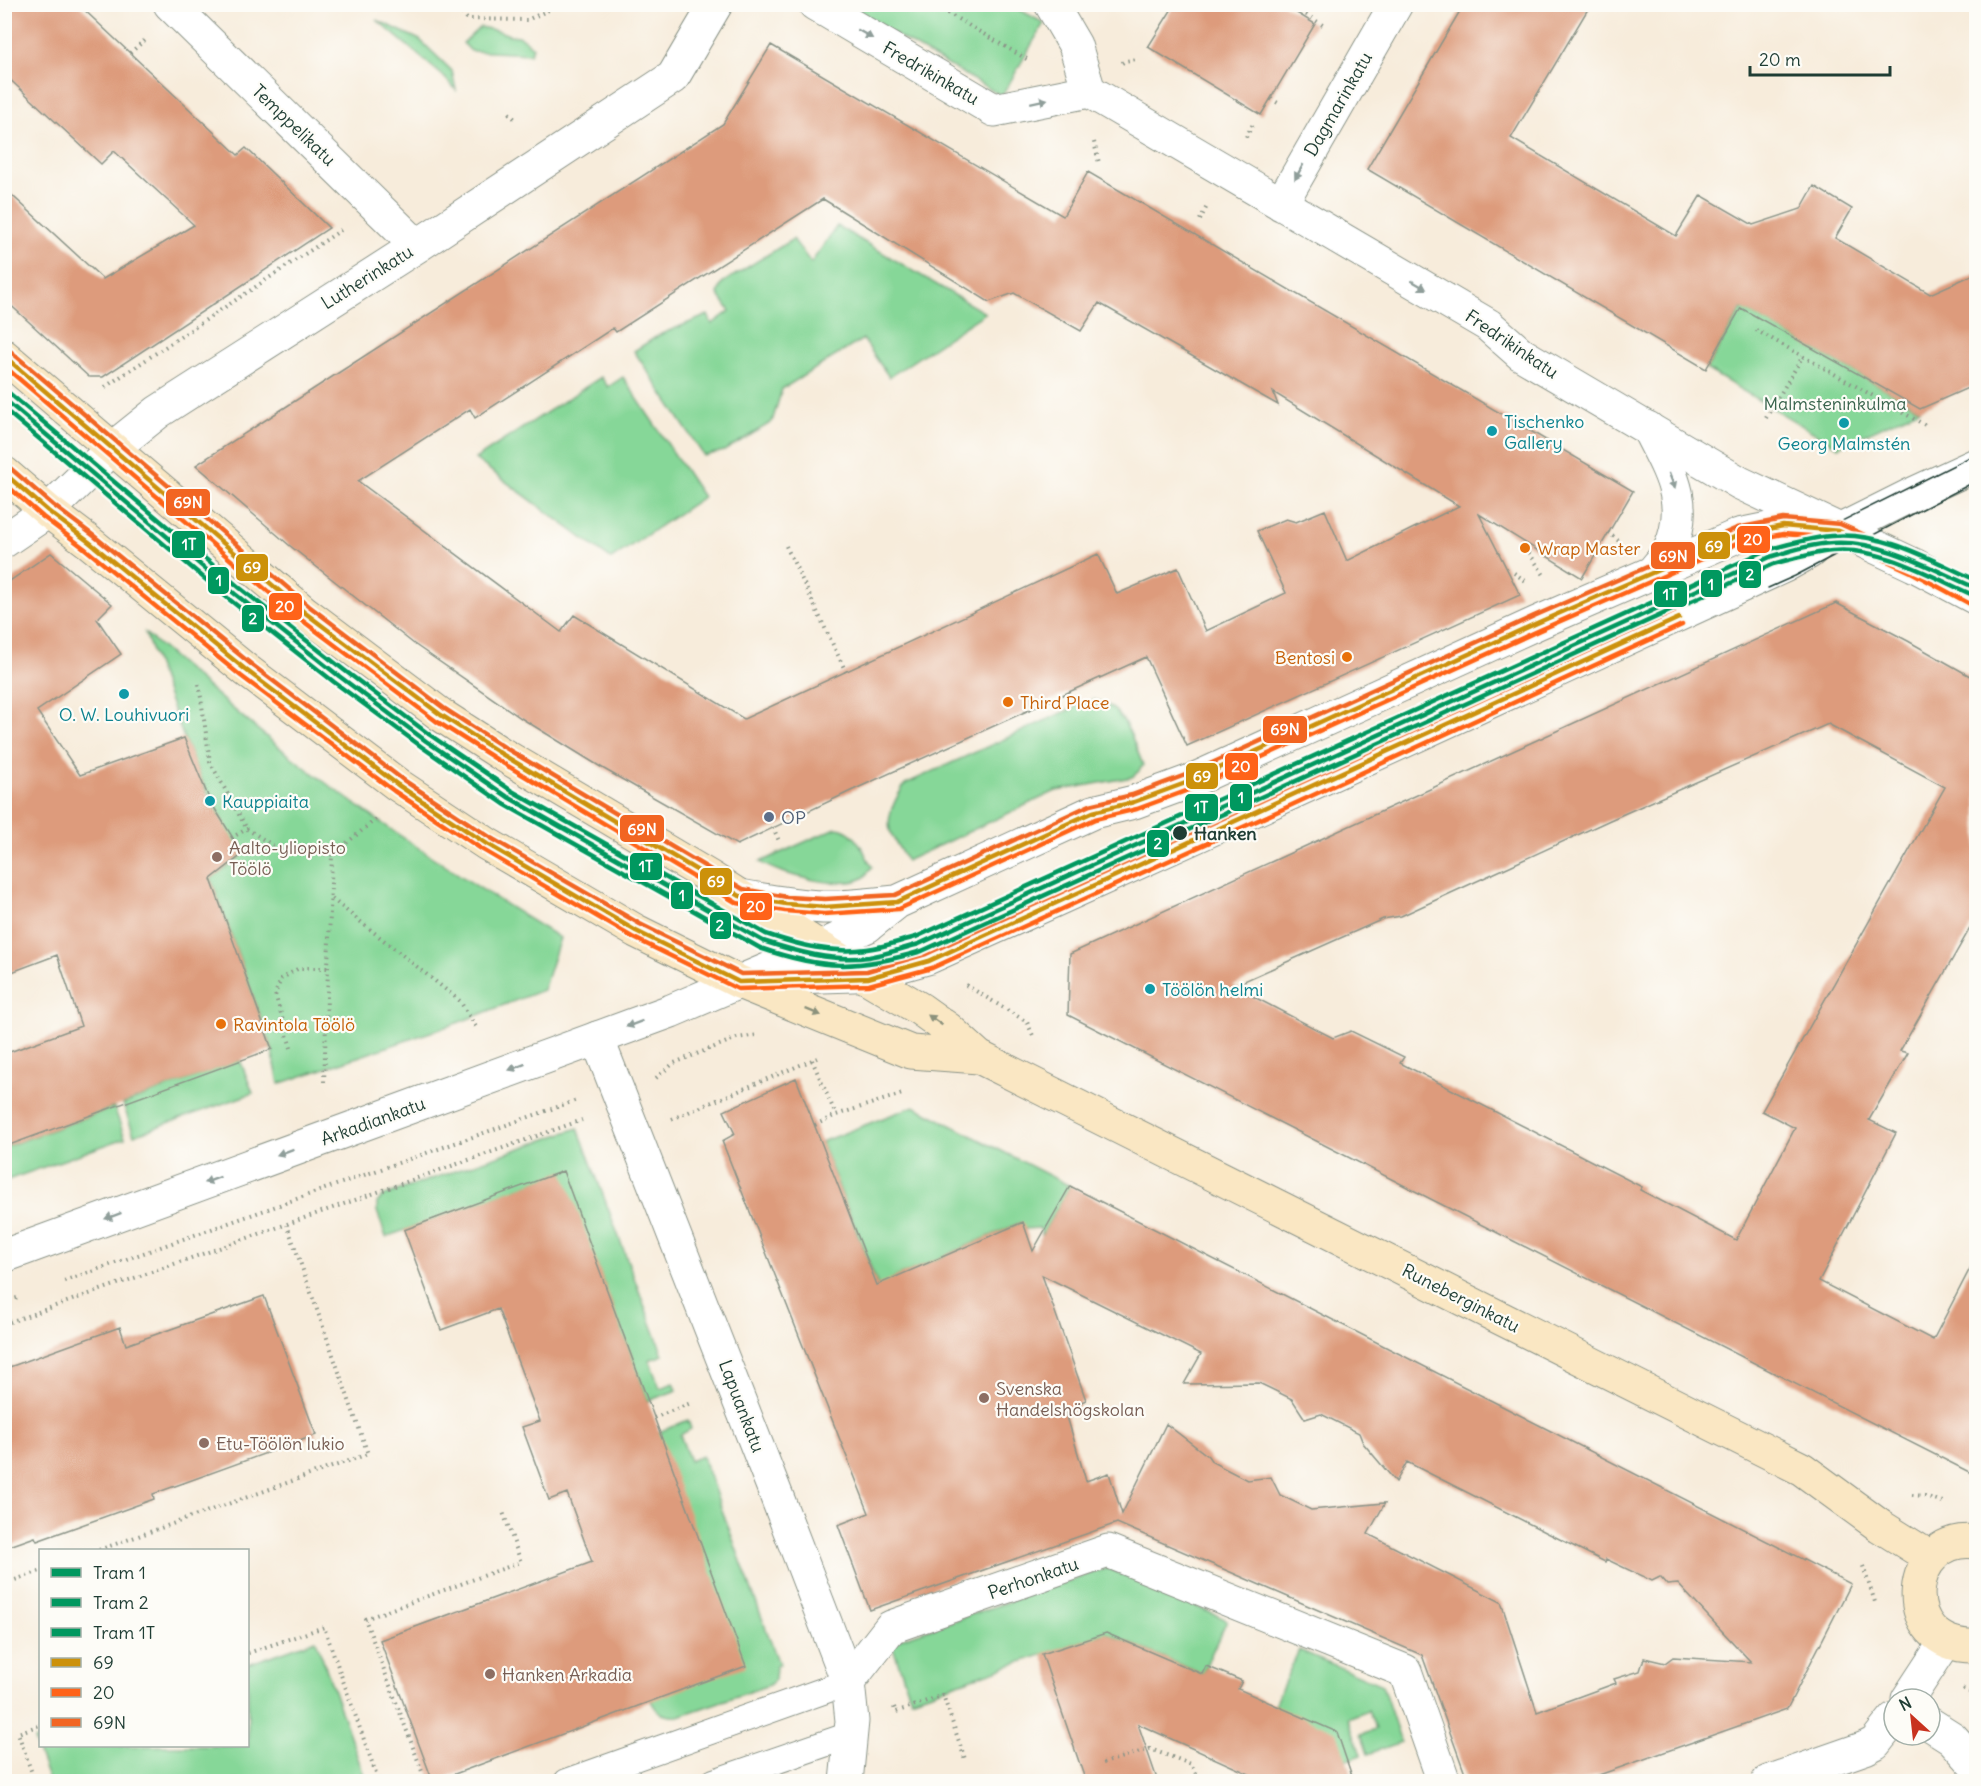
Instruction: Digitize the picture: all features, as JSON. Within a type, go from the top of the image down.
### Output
[{"type":"main road","name":"Runeberginkatu","points":[[4,356],[304,612],[441,715],[500,753],[740,896],[920,1009],[948,1029],[979,1058],[1802,1469],[1880,1526],[1931,1558]]},
{"type":"main road","name":"Runeberginkatu","points":[[4,473],[246,670],[398,785],[487,844],[601,912],[656,942],[739,982],[911,1052],[979,1058]]},
{"type":"main road","points":[[1961,1644],[1933,1632],[1923,1618],[1918,1603],[1918,1587],[1922,1572],[1931,1558],[1957,1542],[1977,1542]]},
{"type":"street","name":"Temppelikatu","points":[[170,4],[417,246]]},
{"type":"street","name":"Lutherinkatu","points":[[4,541],[48,511],[113,448],[158,412],[417,246],[673,77],[716,4]]},
{"type":"street","name":"Fredrikinkatu","points":[[815,4],[994,110],[1089,91],[1488,325],[1521,354],[1740,483],[1977,598]]},
{"type":"street","points":[[1051,4],[1075,45],[1089,91]]},
{"type":"street","name":"Dagmarinkatu","points":[[1281,204],[1396,4]]},
{"type":"street","points":[[1648,428],[1675,484],[1678,503],[1670,550],[1653,572]]},
{"type":"street","name":"Arkadiankatu","points":[[4,1256],[671,1011],[867,926],[897,902],[1093,812],[1134,802],[1191,781],[1739,535],[1783,526],[1839,531],[1977,465]]},
{"type":"street","points":[[740,896],[786,904],[825,907],[897,902]]},
{"type":"street","name":"Lapuankatu","points":[[597,1038],[848,1682],[852,1721],[846,1782]]},
{"type":"street","name":"Perhonkatu","points":[[848,1682],[891,1628],[1108,1551],[1405,1671],[1444,1782]]},
{"type":"street","points":[[1920,1687],[1961,1644]]},
{"type":"street","points":[[1942,1732],[1952,1738],[1977,1765]]},
{"type":"street","points":[[1768,1782],[1865,1748],[1875,1743],[1882,1734]]},
{"type":"lane","name":"Arkadiankatu","points":[[739,982],[868,978],[929,961],[1299,794],[1786,569],[1811,555],[1839,531]]},
{"type":"lane","points":[[567,1782],[848,1682]]},
{"type":"lane","points":[[714,1782],[850,1734]]},
{"type":"path","points":[[454,4],[467,19],[526,20],[562,4]]},
{"type":"path","points":[[932,4],[1033,62]]},
{"type":"path","points":[[1296,9],[1324,26]]},
{"type":"path","points":[[130,53],[146,39]]},
{"type":"path","points":[[1271,99],[1278,103]]},
{"type":"path","points":[[509,112],[516,120]]},
{"type":"path","points":[[100,390],[338,233],[374,203]]},
{"type":"path","points":[[1756,330],[1925,425]]},
{"type":"path","points":[[1766,418],[1803,356]]},
{"type":"path","points":[[1608,532],[1625,546]]},
{"type":"path","points":[[786,546],[846,672]]},
{"type":"path","points":[[1529,554],[1547,580]]},
{"type":"path","points":[[198,674],[210,762],[247,830],[277,848],[332,855],[381,814]]},
{"type":"path","points":[[773,827],[779,841]]},
{"type":"path","points":[[231,837],[247,830]]},
{"type":"path","points":[[324,1082],[332,855]]},
{"type":"path","points":[[332,899],[460,1001],[476,1027]]},
{"type":"path","points":[[291,1048],[275,994],[281,979],[299,968],[328,968]]},
{"type":"path","points":[[965,985],[1027,1022]]},
{"type":"path","points":[[674,1063],[738,1038],[768,1034]]},
{"type":"path","points":[[671,1120],[821,1056]]},
{"type":"path","points":[[812,1060],[836,1115]]},
{"type":"path","points":[[815,1125],[836,1115],[909,1092]]},
{"type":"path","points":[[60,1282],[583,1098],[619,1094]]},
{"type":"path","points":[[4,1324],[582,1120]]},
{"type":"path","points":[[105,1549],[368,1454],[287,1225]]},
{"type":"path","points":[[4,1302],[27,1294]]},
{"type":"path","points":[[654,1418],[691,1403]]},
{"type":"path","points":[[426,1782],[365,1619],[521,1562],[503,1512]]},
{"type":"path","points":[[4,1584],[39,1571]]},
{"type":"path","points":[[249,1653],[324,1627],[379,1782]]},
{"type":"path","points":[[874,1649],[896,1712],[943,1695],[965,1759]]},
{"type":"path","points":[[35,1782],[18,1733],[39,1725]]},
{"type":"path","points":[[1103,1763],[1150,1749],[1191,1764],[1198,1780],[1202,1782]]},
{"type":"green space","points":[[843,5],[1011,5],[1044,23],[1002,96]]},
{"type":"green space","points":[[377,20],[420,40],[452,71],[456,90],[443,76]]},
{"type":"green space","points":[[480,27],[519,36],[533,47],[530,54],[471,51],[463,43]]},
{"type":"green space","points":[[837,226],[985,313],[889,377],[863,339],[782,389],[772,422],[724,451],[704,456],[634,351],[659,335],[708,315],[712,324],[730,311],[718,294],[722,283],[793,239],[811,263]]},
{"type":"green space","name":"Malmsteninkulma","points":[[1742,308],[1920,409],[1838,447],[1706,369]]},
{"type":"green space","points":[[601,377],[608,387],[623,377],[703,497],[611,559],[475,459]]},
{"type":"green space","points":[[145,633],[265,736],[337,791],[431,856],[560,938],[543,990],[457,1023],[279,1084],[272,1049],[211,879],[243,854],[212,802],[199,774]]},
{"type":"green space","points":[[1094,700],[1105,703],[1113,709],[1131,735],[1143,765],[1132,777],[1056,791],[906,861],[889,824],[893,806],[905,784]]},
{"type":"green space","points":[[836,828],[849,832],[865,854],[872,867],[863,878],[853,881],[826,882],[781,872],[760,862]]},
{"type":"green space","points":[[240,1060],[253,1093],[134,1135],[123,1104]]},
{"type":"green space","points":[[914,1106],[1070,1186],[1042,1235],[1040,1228],[1024,1229],[1020,1223],[894,1278],[879,1288],[821,1142]]},
{"type":"green space","points":[[114,1107],[125,1138],[5,1181],[5,1147]]},
{"type":"green space","points":[[578,1128],[663,1355],[649,1360],[660,1388],[674,1383],[677,1390],[648,1401],[562,1172],[386,1237],[377,1211],[377,1203],[383,1196]]},
{"type":"green space","points":[[688,1420],[691,1429],[680,1435],[690,1461],[702,1456],[779,1664],[776,1665],[775,1680],[769,1685],[674,1716],[662,1714],[651,1701],[659,1432]]},
{"type":"green space","points":[[1107,1568],[1227,1620],[1202,1674],[1106,1633],[911,1699],[891,1642]]},
{"type":"green space","points":[[316,1640],[366,1781],[49,1781],[34,1740],[39,1738],[39,1747],[249,1747],[249,1664]]},
{"type":"green space","points":[[1299,1650],[1382,1685],[1401,1742],[1368,1754],[1361,1734],[1376,1729],[1368,1710],[1348,1718],[1361,1755],[1347,1760],[1274,1705]]},
{"type":"building","points":[[4,4],[78,4],[238,155],[246,148],[329,228],[103,377],[89,377],[4,299],[4,188],[103,279],[194,225],[114,151],[101,164],[4,74]]},
{"type":"building","points":[[1175,4],[1282,4],[1315,24],[1261,115],[1148,47]]},
{"type":"building","points":[[1464,4],[1591,4],[1511,138],[1676,236],[1701,195],[1753,225],[1801,209],[1814,186],[1852,209],[1835,238],[1930,294],[1977,273],[1977,384],[1920,409],[1741,308],[1706,369],[1367,169]]},
{"type":"building","points":[[771,45],[1063,216],[1088,172],[1633,491],[1582,578],[1479,514],[1520,595],[1187,746],[1146,657],[737,845],[604,769],[521,718],[414,644],[289,545],[196,465],[723,124]],"holes":[[[823,199],[989,302],[1014,293],[1081,331],[1099,303],[1278,405],[1273,392],[1459,506],[1347,561],[1325,510],[1296,522],[1286,519],[1257,531],[1286,593],[1206,631],[1178,568],[1117,594],[1098,554],[744,719],[574,615],[561,632],[358,481],[470,409],[475,418],[613,328],[616,332]]]},
{"type":"building","points":[[51,553],[112,604],[97,619],[121,654],[37,711],[80,775],[184,738],[210,801],[243,854],[211,879],[272,1049],[4,1147],[4,1054],[81,1026],[57,955],[4,975],[4,585]]},
{"type":"building","points":[[1836,603],[1977,680],[1977,916],[1900,1051],[1908,1053],[1869,1120],[1896,1133],[1819,1281],[1933,1340],[1977,1255],[1977,1476],[1068,1015],[1070,954]],"holes":[[[1828,724],[1945,787],[1762,1111],[1795,1128],[1736,1240],[1640,1190],[1642,1187],[1400,1063],[1404,1057],[1351,1031],[1333,1038],[1233,986],[1383,919],[1401,916],[1610,820]]]},
{"type":"building","points":[[796,1078],[877,1285],[1023,1222],[1033,1251],[1070,1186],[1851,1584],[1787,1709],[1579,1782],[1468,1782],[1422,1655],[1117,1523],[870,1610],[838,1525],[869,1513],[722,1141],[735,1134],[724,1111]],"holes":[[[1042,1275],[1201,1354],[1184,1384],[1259,1383],[1292,1399],[1305,1419],[1321,1414],[1359,1433],[1363,1443],[1396,1482],[1407,1462],[1605,1562],[1606,1559],[1652,1581],[1660,1577],[1667,1585],[1678,1584],[1751,1662],[1673,1657],[1665,1663],[1644,1658],[1640,1671],[1614,1679],[1616,1683],[1537,1712],[1501,1602],[1368,1534],[1385,1503],[1311,1510],[1280,1495],[1271,1477],[1247,1480],[1212,1462],[1208,1456],[1166,1424],[1122,1514],[1109,1473],[1086,1481],[1066,1413],[1086,1400]]]},
{"type":"building","points":[[563,1171],[746,1666],[433,1782],[380,1640],[592,1562],[567,1493],[549,1500],[522,1427],[540,1421],[498,1309],[441,1330],[404,1230]]},
{"type":"building","points":[[264,1296],[316,1435],[153,1494],[154,1499],[37,1541],[35,1537],[4,1548],[4,1369],[120,1327],[126,1345]]},
{"type":"building","points":[[1106,1633],[1202,1674],[1206,1666],[1242,1681],[1238,1689],[1337,1732],[1354,1782],[1258,1782],[1256,1777],[1138,1724],[1158,1782],[1086,1782],[1042,1654]]},
{"type":"tram line","name":"1T","points":[[9,393],[240,588],[430,735],[512,791],[766,934],[790,942],[828,949],[867,949],[916,937],[1767,550],[1831,536],[1869,538],[1888,542],[1924,556],[1976,580]]},
{"type":"tram line","name":"1","points":[[4,399],[235,594],[426,741],[508,797],[763,941],[829,957],[869,957],[919,944],[1770,557],[1817,545],[1852,543],[1906,557],[1976,588]]},
{"type":"tram line","name":"2","points":[[4,409],[230,600],[334,682],[504,804],[760,948],[822,964],[878,962],[922,951],[1773,564],[1832,551],[1868,553],[1922,571],[1973,595]]},
{"type":"tram line","points":[[1770,557],[1976,454]]},
{"type":"tram line","points":[[1768,588],[1976,481]]},
{"type":"transit line","name":"69N","points":[[9,350],[309,606],[445,709],[504,747],[743,889],[787,897],[825,899],[895,895],[1090,805],[1132,795],[1188,774],[1534,616],[1737,528],[1783,519],[1840,524],[1917,558],[1976,590]]},
{"type":"transit line","name":"69","points":[[4,356],[304,612],[441,715],[500,753],[740,896],[786,904],[825,907],[897,902],[1093,812],[1134,802],[1191,781],[1537,623],[1739,535],[1783,526],[1839,531],[1914,565],[1976,598]]},
{"type":"transit line","name":"20","points":[[4,366],[299,618],[436,721],[737,903],[785,911],[824,914],[899,909],[1095,819],[1137,809],[1194,788],[1540,630],[1741,542],[1783,534],[1837,538],[1911,572],[1972,605]]},
{"type":"transit line","name":"69N","points":[[9,467],[251,664],[402,779],[491,838],[640,924],[741,974],[867,971],[926,954],[1676,611]]},
{"type":"transit line","name":"69","points":[[4,473],[246,670],[398,785],[487,844],[636,931],[739,982],[868,978],[929,961],[1679,618]]},
{"type":"transit line","name":"20","points":[[4,483],[241,676],[394,791],[483,850],[632,937],[738,989],[869,985],[932,968],[1682,625]]},
{"type":"place","name":"Georg Malmstén","points":[[1844,423]]},
{"type":"place","name":"Tischenko Gallery","points":[[1492,431]]},
{"type":"place","name":"Wrap Master","points":[[1525,548]]},
{"type":"place","name":"Bentosi","points":[[1347,657]]},
{"type":"place","name":"O. W. Louhivuori","points":[[124,694]]},
{"type":"place","name":"Third Place","points":[[1008,702]]},
{"type":"place","name":"Kauppiaita","points":[[210,801]]},
{"type":"place","name":"OP","points":[[769,817]]},
{"type":"place","name":"Hanken","points":[[1180,833]]},
{"type":"place","name":"Aalto-yliopisto Töölö","points":[[217,857]]},
{"type":"place","name":"Töölön helmi","points":[[1150,989]]},
{"type":"place","name":"Ravintola Töölö","points":[[221,1024]]},
{"type":"place","name":"Svenska Handelshögskolan","points":[[984,1398]]},
{"type":"place","name":"Etu-Töölön lukio","points":[[204,1443]]},
{"type":"place","name":"Hanken Arkadia","points":[[490,1674]]}]
